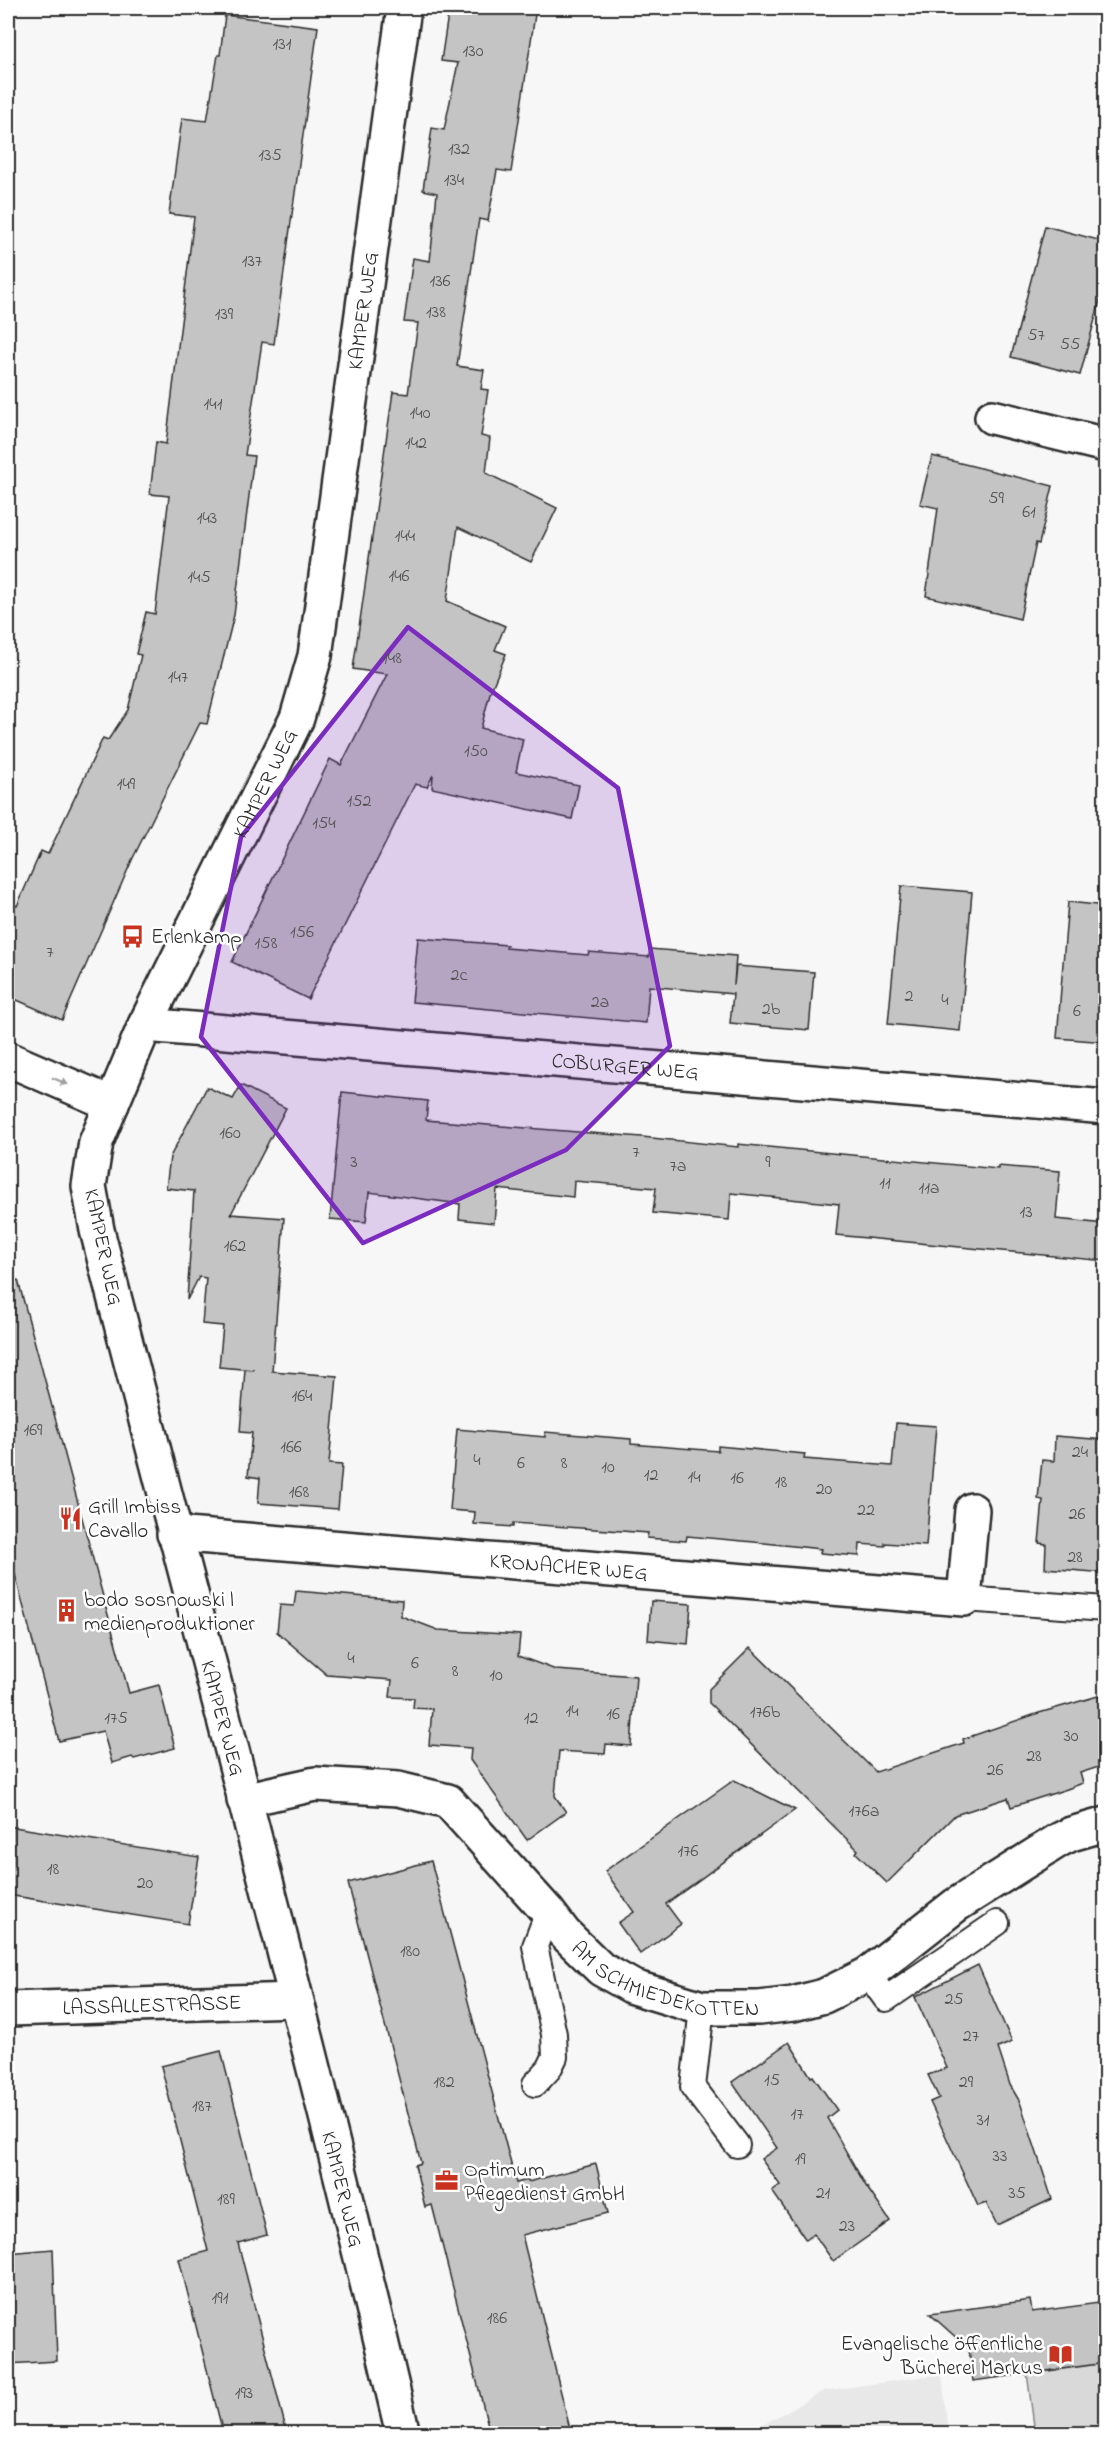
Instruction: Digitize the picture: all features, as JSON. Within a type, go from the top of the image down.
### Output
[{"type":"street","name":"KAMPER WEG","points":[[403,2433],[296,2000],[174,1534],[97,1230],[88,1186],[96,1142],[145,1025],[297,718],[315,656],[404,8]]},
{"type":"street","points":[[992,417],[1106,445]]},
{"type":"street","name":"COBURGER WEG","points":[[145,1025],[1106,1107]]},
{"type":"street","points":[[8,1059],[112,1104]]},
{"type":"street","points":[[964,1599],[972,1510]]},
{"type":"street","name":"KRONACHER WEG","points":[[174,1534],[964,1599]]},
{"type":"street","name":"AM SCHMIEDEKOTTEN","points":[[244,1800],[315,1784],[398,1789],[448,1801],[548,1912],[564,1933],[601,1969],[633,1987],[702,2008],[759,2008],[793,2004],[824,1996],[868,1974],[956,1905],[1065,1837],[1106,1824]]},
{"type":"street","name":"LASSALLESTRASSE","points":[[8,2009],[296,2000]]},
{"type":"lane","name":"KRONACHER WEG","points":[[964,1599],[1106,1608]]},
{"type":"lane","points":[[535,2084],[549,2069],[555,2057],[554,2034],[535,1946],[548,1912]]},
{"type":"lane","points":[[868,1974],[886,1999],[997,1923]]},
{"type":"lane","points":[[702,2008],[693,2088],[736,2145]]},
{"type":"highlighted area","points":[[408,627],[618,788],[670,1046],[566,1150],[363,1243],[201,1037],[241,837]]},
{"type":"shaded area","points":[[1101,2363],[1106,2396],[1105,2433],[1035,2433],[1027,2373]]},
{"type":"shaded area","points":[[942,2374],[948,2433],[748,2433],[823,2391]]},
{"type":"building","points":[[449,8],[536,8],[511,172],[497,170],[488,221],[479,219],[457,366],[484,370],[481,389],[488,390],[481,436],[490,438],[486,473],[557,508],[531,562],[458,527],[447,601],[505,626],[495,650],[506,654],[490,693],[481,728],[523,739],[516,772],[579,785],[572,819],[432,788],[433,775],[427,787],[415,784],[308,999],[232,962],[330,759],[341,765],[387,674],[353,669],[393,392],[408,394],[418,323],[404,322],[413,258],[430,261],[437,193],[423,190],[432,128],[444,130],[458,63],[441,61]]},
{"type":"building","points":[[225,15],[318,27],[274,344],[262,342],[245,455],[254,456],[234,615],[207,724],[200,723],[132,860],[62,1020],[8,996],[8,902],[17,906],[41,851],[48,854],[103,738],[108,740],[128,710],[141,655],[136,654],[146,612],[155,614],[169,496],[150,494],[156,442],[166,444],[194,217],[169,214],[182,118],[207,121]]},
{"type":"building","points":[[1045,226],[1106,242],[1106,278],[1080,375],[1011,357]]},
{"type":"building","points":[[932,456],[1053,486],[1039,544],[1036,543],[1020,619],[926,596],[938,508],[920,504]]},
{"type":"building","points":[[901,886],[972,892],[960,1031],[888,1024]]},
{"type":"building","points":[[1068,902],[1106,906],[1106,1042],[1057,1038]]},
{"type":"building","points":[[418,938],[507,945],[506,948],[588,955],[589,952],[649,957],[650,949],[736,956],[734,985],[736,966],[814,972],[809,1030],[730,1023],[733,994],[649,986],[646,1023],[412,1002]]},
{"type":"building","points":[[241,1085],[286,1108],[231,1214],[284,1218],[272,1371],[337,1376],[329,1464],[342,1465],[338,1509],[258,1503],[260,1478],[248,1476],[252,1433],[240,1432],[245,1369],[219,1367],[223,1326],[202,1324],[206,1278],[199,1277],[187,1300],[194,1191],[166,1188],[170,1157],[207,1087],[233,1099]]},
{"type":"building","points":[[342,1092],[428,1101],[426,1120],[738,1147],[738,1144],[998,1169],[998,1166],[1060,1171],[1056,1219],[1106,1224],[1106,1261],[836,1235],[839,1204],[731,1193],[729,1220],[653,1213],[656,1188],[574,1181],[573,1197],[497,1189],[494,1223],[459,1219],[460,1204],[369,1192],[366,1222],[330,1219]]},
{"type":"building","points":[[18,1280],[129,1693],[159,1685],[175,1748],[112,1763],[103,1731],[59,1741],[8,1548],[8,1282]]},
{"type":"building","points":[[896,1423],[936,1426],[926,1546],[860,1544],[859,1556],[820,1553],[821,1549],[687,1536],[686,1541],[647,1538],[648,1533],[513,1523],[513,1527],[474,1524],[475,1512],[450,1510],[457,1429],[545,1437],[545,1432],[631,1439],[631,1444],[718,1451],[718,1446],[805,1454],[804,1459],[892,1466]]},
{"type":"building","points":[[1055,1436],[1106,1440],[1106,1573],[1045,1568],[1046,1544],[1039,1543],[1043,1500],[1038,1499],[1042,1460],[1054,1461]]},
{"type":"building","points":[[296,1591],[402,1600],[401,1616],[438,1630],[520,1635],[518,1656],[556,1670],[636,1676],[631,1746],[606,1744],[605,1754],[559,1751],[555,1796],[566,1812],[527,1840],[470,1760],[471,1748],[429,1745],[432,1709],[413,1708],[414,1698],[390,1697],[392,1680],[327,1675],[277,1632],[280,1605],[294,1606]]},
{"type":"building","points":[[651,1601],[691,1604],[688,1644],[648,1640]]},
{"type":"building","points":[[750,1648],[876,1772],[964,1743],[963,1739],[1039,1713],[1105,1694],[1105,1765],[1080,1773],[1083,1783],[1067,1789],[1011,1807],[1008,1798],[955,1815],[887,1883],[856,1853],[858,1850],[709,1703],[709,1689]]},
{"type":"building","points":[[734,1780],[795,1810],[666,1904],[681,1924],[640,1954],[618,1923],[634,1912],[605,1871]]},
{"type":"building","points":[[8,1826],[199,1857],[188,1924],[8,1895]]},
{"type":"building","points":[[431,1861],[516,2183],[596,2164],[608,2213],[522,2235],[571,2433],[490,2433],[432,2205],[425,2207],[415,2165],[421,2163],[348,1883]]},
{"type":"building","points":[[978,1965],[1012,2042],[998,2048],[1010,2085],[1020,2102],[1052,2199],[997,2225],[986,2203],[978,2206],[930,2102],[939,2098],[928,2075],[947,2068],[915,1997]]},
{"type":"building","points":[[789,2042],[811,2077],[813,2076],[837,2110],[827,2118],[866,2186],[890,2221],[833,2261],[814,2234],[806,2240],[772,2191],[780,2185],[761,2159],[777,2148],[732,2082]]},
{"type":"building","points":[[221,2051],[267,2235],[238,2243],[287,2433],[223,2433],[179,2259],[208,2251],[161,2066]]},
{"type":"building","points":[[53,2249],[57,2361],[8,2364],[8,2253]]},
{"type":"building","points":[[1030,2300],[1032,2312],[1106,2302],[1106,2363],[973,2381],[969,2349],[930,2314]]},
{"type":"place","name":"Erlenkamp","points":[[133,936]]},
{"type":"place","name":"Grill Imbiss Cavallo","points":[[70,1518]]},
{"type":"place","name":"bodo sosnowski | medienproduktioner","points":[[66,1611]]},
{"type":"place","name":"Optimum Pflegedienst GmbH","points":[[446,2181]]},
{"type":"place","name":"Evangelische öffentliche Bücherei Markus","points":[[1061,2355]]}]
